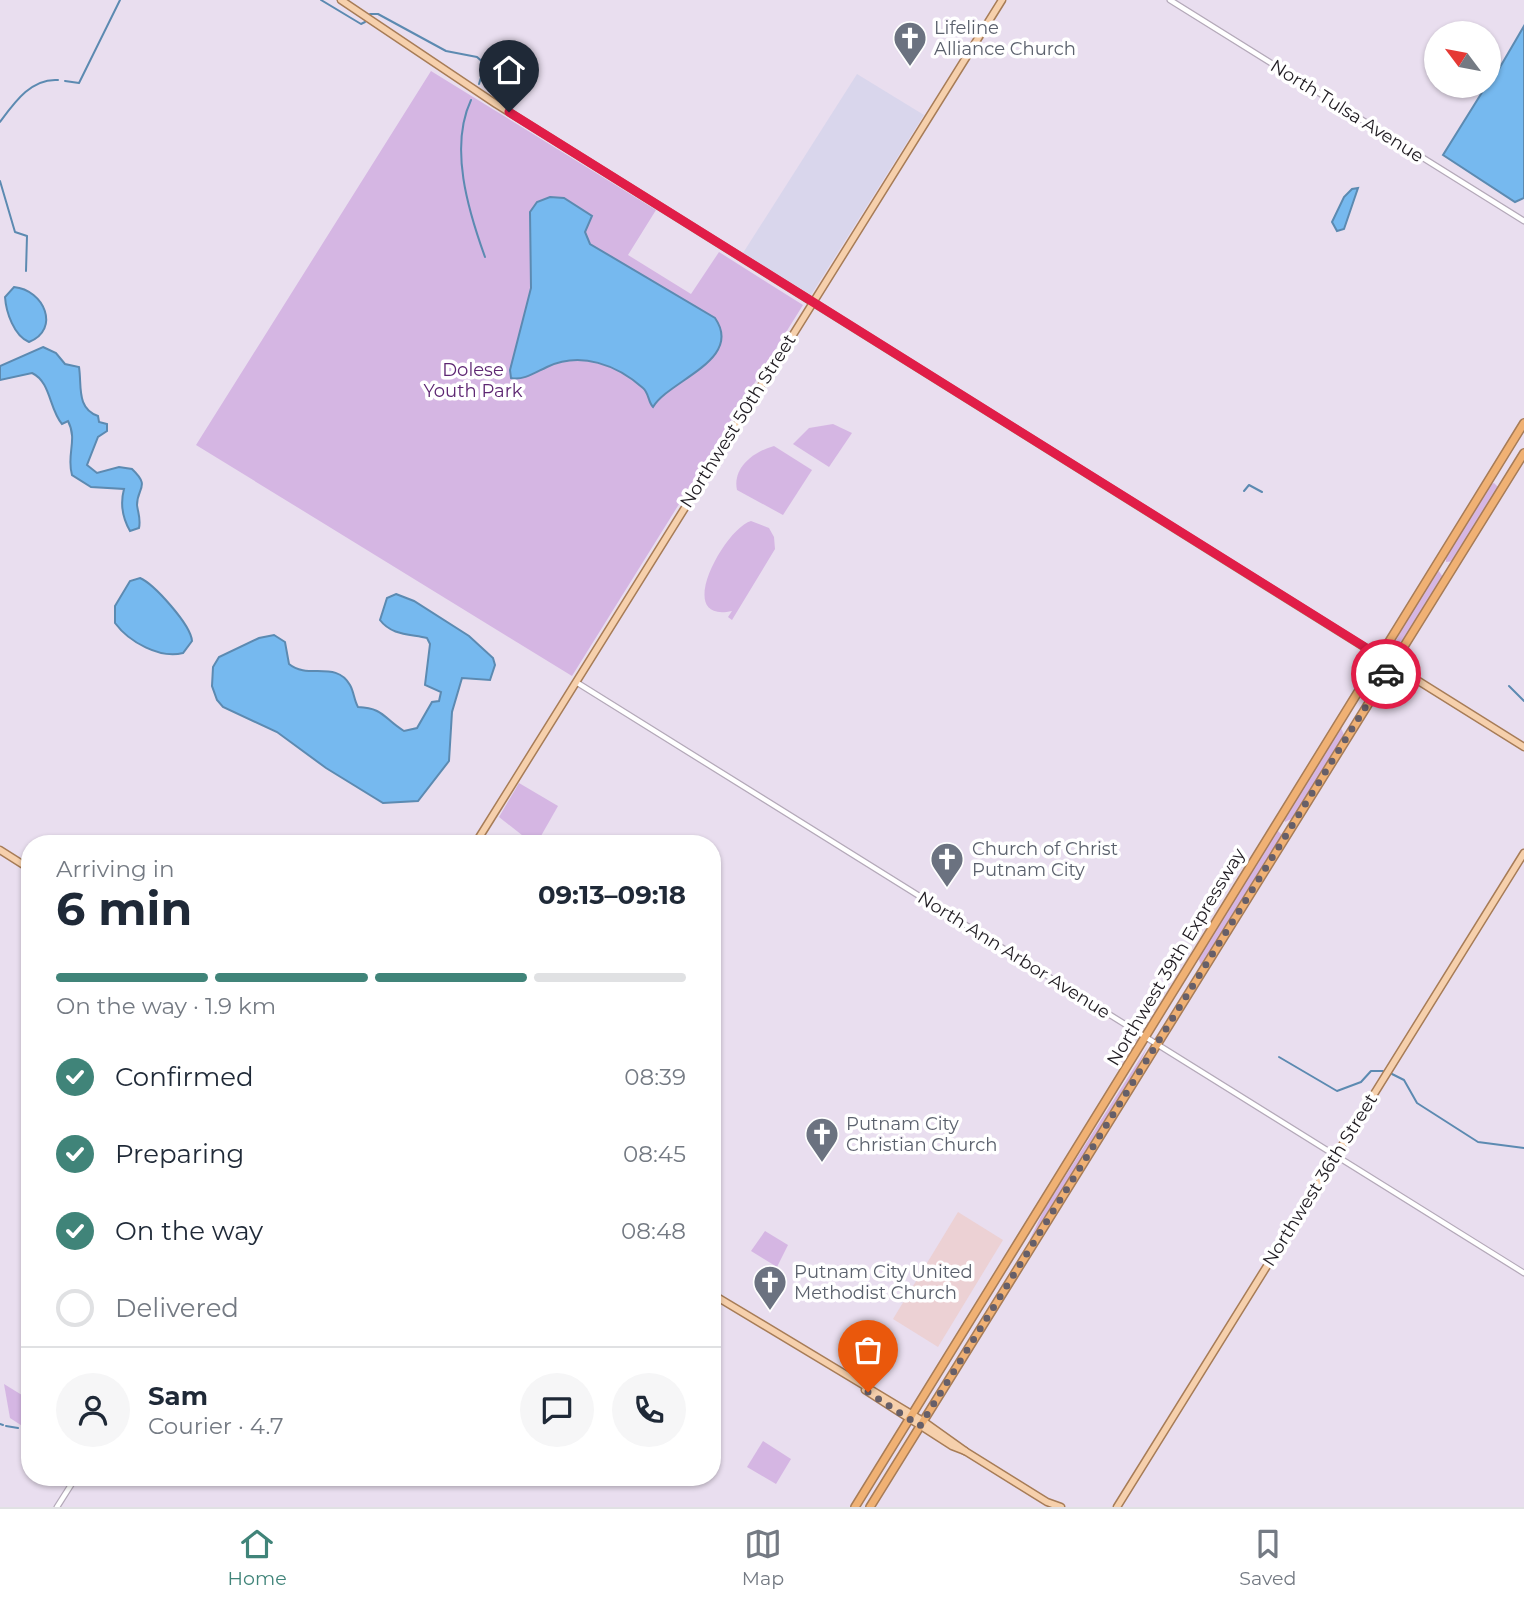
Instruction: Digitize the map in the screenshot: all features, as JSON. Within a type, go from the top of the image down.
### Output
[{"type":"highway","name":"Northwest 39th Expressway","points":[[855,1507],[1147,1038],[1231,893],[1524,423]]},
{"type":"highway","name":"Northwest 39th Expressway","points":[[870,1507],[1524,453]]},
{"type":"main road","points":[[341,0],[429,62],[1524,747]]},
{"type":"main road","name":"Northwest 50th Street","points":[[481,835],[1002,0]]},
{"type":"main road","points":[[0,850],[21,863]]},
{"type":"main road","name":"Northwest 36th Street","points":[[1117,1507],[1524,853]]},
{"type":"main road","points":[[721,1300],[911,1417],[952,1446],[965,1451],[1049,1504],[1061,1507]]},
{"type":"street","name":"North Tulsa Avenue","points":[[1170,0],[1524,221]]},
{"type":"street","name":"North Ann Arbor Avenue","points":[[576,682],[1524,1272]]},
{"type":"street","points":[[57,1507],[70,1486]]},
{"type":"shaded area","points":[[857,74],[924,115],[811,295],[743,253]]},
{"type":"shaded area","points":[[958,1212],[1003,1240],[938,1347],[893,1319]]},
{"type":"green space","name":"Dolese Youth Park","points":[[431,71],[656,210],[628,255],[691,294],[719,252],[803,305],[572,676],[196,445]]},
{"type":"green space","points":[[833,424],[852,433],[829,467],[793,444],[809,428]]},
{"type":"green space","points":[[774,446],[812,470],[783,515],[737,490],[738,474],[746,461]]},
{"type":"green space","points":[[1494,483],[1498,487],[1497,491],[1454,561],[1446,562],[1446,555],[1489,485]]},
{"type":"green space","points":[[751,521],[769,528],[774,537],[775,549],[732,620],[728,617],[732,611],[715,611],[706,603],[705,590],[718,556],[740,527]]},
{"type":"green space","points":[[1438,570],[1443,577],[1398,648],[1391,652],[1410,611]]},
{"type":"green space","points":[[1341,728],[1344,735],[1293,818],[1285,822],[1284,819],[1336,731]]},
{"type":"green space","points":[[519,783],[558,806],[542,835],[522,835],[499,817]]},
{"type":"green space","points":[[1277,830],[1281,834],[1280,839],[1201,965],[1198,958],[1223,913]]},
{"type":"green space","points":[[1148,1046],[1130,1082],[1029,1241],[1045,1208]]},
{"type":"green space","points":[[765,1231],[788,1245],[777,1267],[751,1251]]},
{"type":"green space","points":[[4,1384],[21,1394],[21,1425],[10,1418]]},
{"type":"green space","points":[[763,1441],[791,1459],[776,1484],[747,1467]]},
{"type":"water","points":[[1524,26],[1524,198],[1515,202],[1443,155],[1479,98],[1502,98],[1502,64]]},
{"type":"water","points":[[1358,188],[1344,229],[1337,231],[1332,222],[1344,197],[1352,189]]},
{"type":"water","points":[[550,197],[564,198],[592,216],[585,232],[590,244],[715,318],[721,333],[720,346],[701,368],[661,397],[653,407],[646,392],[633,380],[598,363],[573,360],[560,362],[525,377],[511,378],[510,370],[531,288],[530,212],[537,202]]},
{"type":"water","points":[[14,287],[34,295],[45,311],[44,328],[39,336],[29,342],[19,335],[7,310],[5,297]]},
{"type":"water","points":[[43,347],[56,353],[65,364],[79,367],[83,402],[86,408],[98,416],[99,422],[107,424],[107,431],[98,437],[87,465],[97,473],[119,467],[132,469],[141,480],[137,505],[139,528],[130,531],[125,521],[122,510],[124,489],[91,487],[72,475],[71,428],[68,421],[62,424],[58,418],[38,377],[32,373],[0,380],[0,366]]},
{"type":"water","points":[[140,578],[162,596],[185,625],[192,641],[183,653],[165,654],[155,651],[128,637],[115,623],[115,606],[130,581]]},
{"type":"water","points":[[396,594],[414,601],[469,636],[493,658],[495,665],[490,680],[462,678],[452,712],[449,761],[418,801],[383,803],[326,768],[277,732],[223,707],[212,686],[213,667],[219,657],[259,638],[274,635],[285,642],[289,664],[305,671],[337,673],[350,685],[358,707],[379,712],[404,731],[417,728],[432,702],[439,701],[441,692],[425,685],[430,644],[427,638],[389,629],[380,620],[387,598]]},
{"type":"waterway","points":[[65,81],[79,83],[120,0]]},
{"type":"waterway","points":[[321,0],[361,24],[365,22]]},
{"type":"waterway","points":[[370,14],[378,14],[446,51],[477,57],[485,64],[479,84]]},
{"type":"waterway","points":[[0,122],[31,87],[48,80],[58,80]]},
{"type":"waterway","points":[[471,100],[465,118],[461,158],[467,199],[485,257]]},
{"type":"waterway","points":[[0,181],[15,232],[27,236],[26,271]]},
{"type":"waterway","points":[[1244,491],[1249,485],[1262,492]]},
{"type":"waterway","points":[[1509,686],[1524,701]]},
{"type":"waterway","points":[[1279,1057],[1337,1091],[1361,1082],[1371,1071],[1383,1071]]},
{"type":"waterway","points":[[1392,1074],[1404,1080],[1417,1103],[1478,1142],[1524,1148]]},
{"type":"waterway","points":[[6,1426],[18,1428]]},
{"type":"way so far","points":[[868,1392],[920,1426],[1386,674]]},
{"type":"place","name":"Lifeline Alliance Church","points":[[910,68]]},
{"type":"place","name":"Church of Christ Putnam City","points":[[947,889]]},
{"type":"place","name":"Putnam City Christian Church","points":[[822,1164]]},
{"type":"place","name":"Putnam City United Methodist Church","points":[[770,1312]]},
{"type":"route","points":[[509,112],[1392,664],[1386,674]]}]
